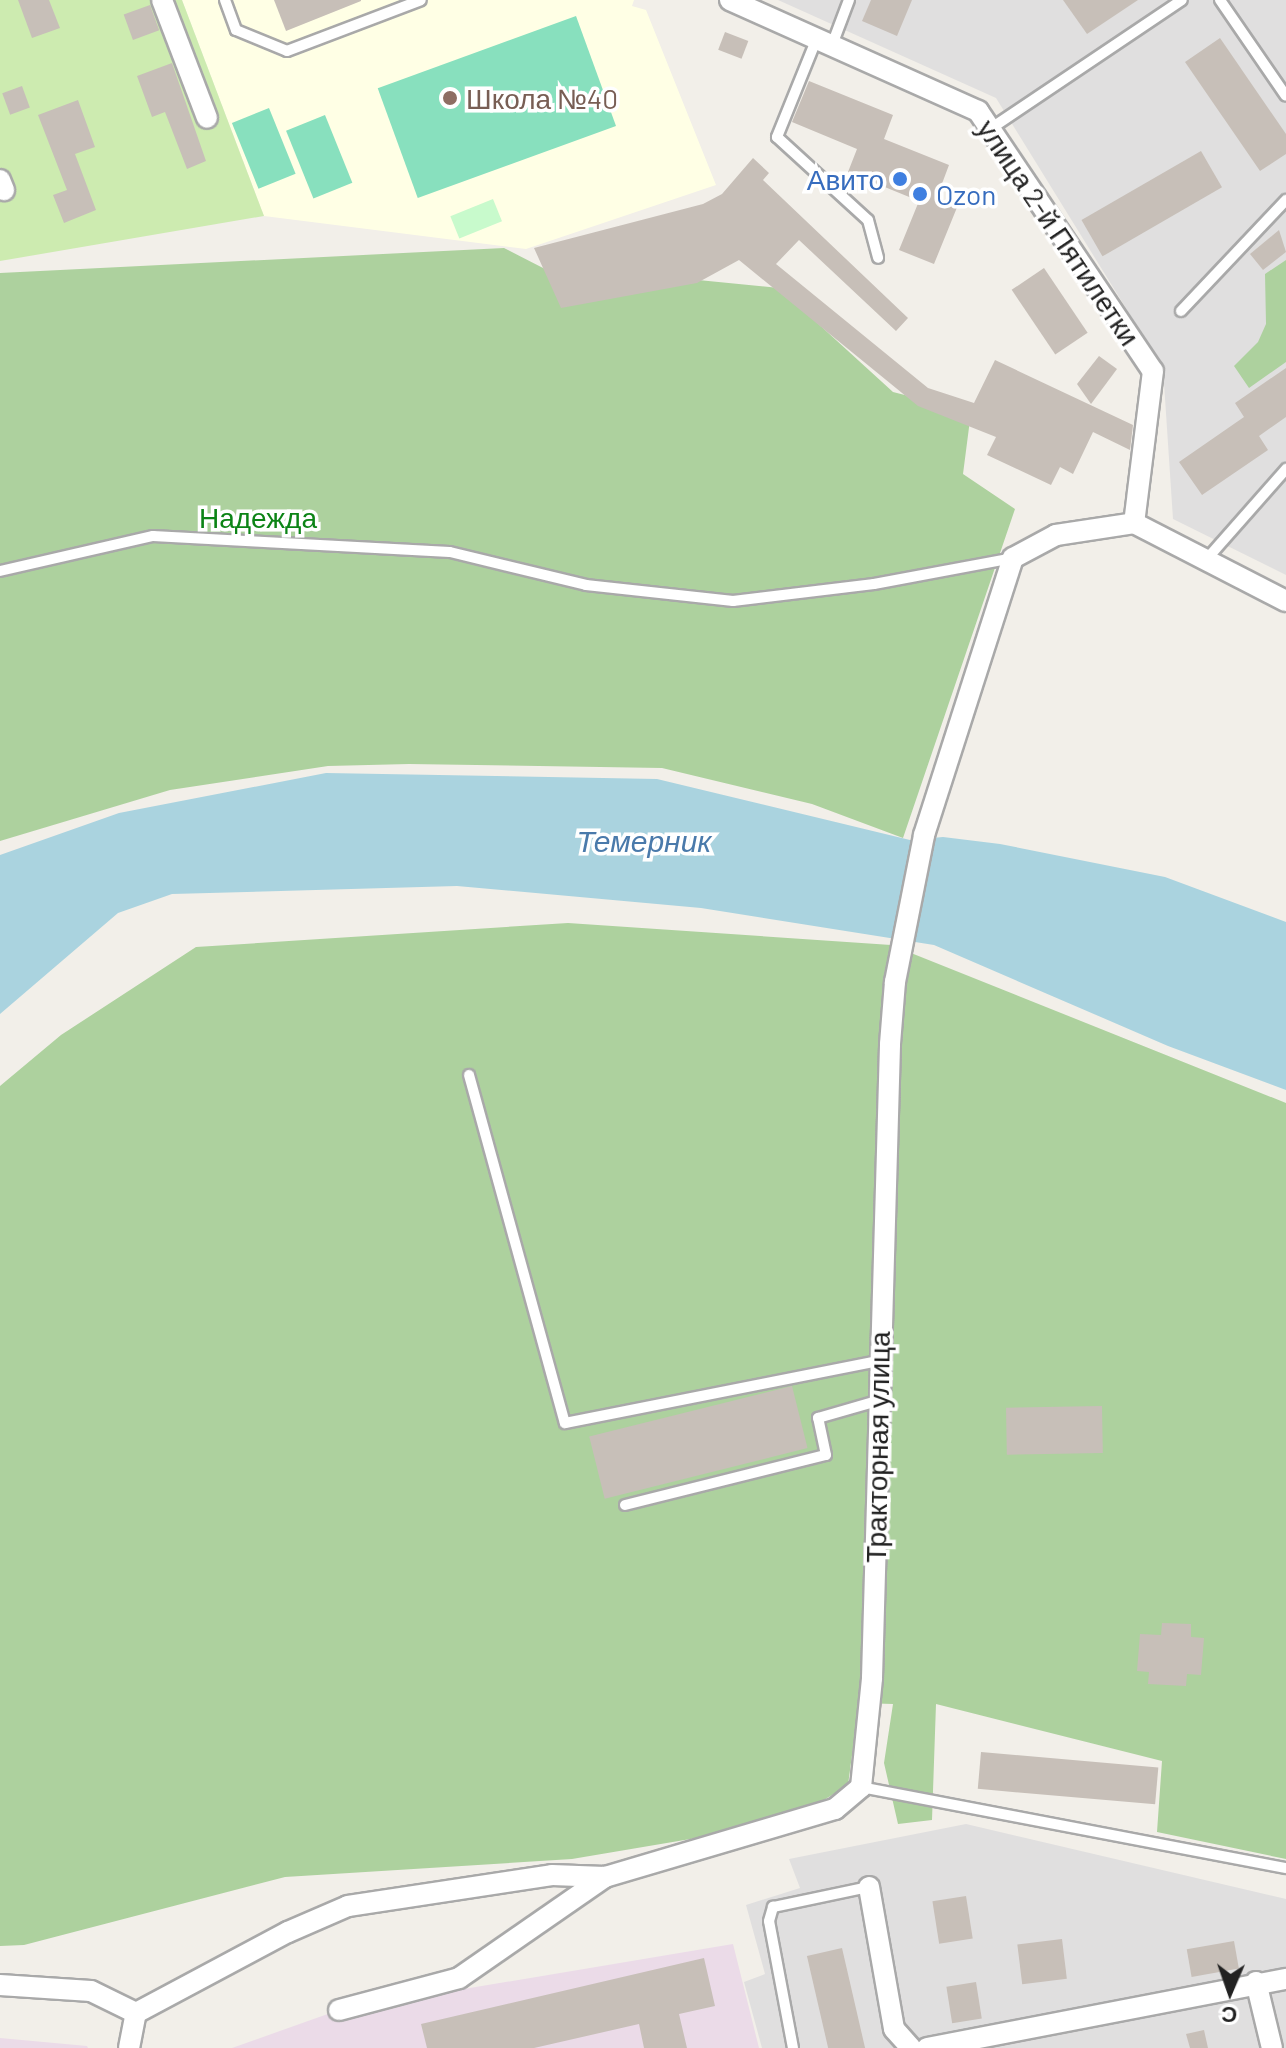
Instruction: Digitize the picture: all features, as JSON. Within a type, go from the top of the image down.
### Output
[{"type":"street","points":[[162,0],[207,118]]},
{"type":"street","name":"улица 2-й Пятилетки","points":[[730,0],[978,111],[1153,371],[1134,523]]},
{"type":"street","points":[[1013,558],[1056,535],[1134,523],[1204,562],[1286,601]]},
{"type":"street","name":"Тракторная улица","points":[[861,1787],[872,1678],[877,1361],[890,1044],[903,944],[924,835],[1013,558]]},
{"type":"street","points":[[339,2010],[459,1978],[605,1877],[835,1809],[861,1787]]},
{"type":"street","points":[[136,2013],[288,1932],[348,1906],[552,1875],[605,1877]]},
{"type":"street","points":[[869,1887],[894,2029],[911,2048]]},
{"type":"street","points":[[927,2048],[996,2041],[1256,1982],[1286,1979]]},
{"type":"street","points":[[1256,1982],[1272,2048]]},
{"type":"street","points":[[0,1985],[91,1991],[136,2013]]},
{"type":"street","points":[[129,2048],[136,2013]]},
{"type":"lane","points":[[225,0],[236,30],[287,51],[421,0]]},
{"type":"lane","points":[[849,0],[824,42],[777,137],[868,220],[878,258]]},
{"type":"lane","points":[[990,129],[1182,0]]},
{"type":"lane","points":[[1220,0],[1286,96]]},
{"type":"lane","points":[[1181,311],[1286,200]]},
{"type":"lane","points":[[1204,562],[1286,469]]},
{"type":"lane","points":[[0,571],[153,536],[450,552],[586,585],[733,601],[874,584],[1013,558]]},
{"type":"lane","points":[[469,1075],[565,1423],[877,1361]]},
{"type":"lane","points":[[625,1505],[826,1455],[818,1418],[877,1401]]},
{"type":"lane","points":[[861,1787],[1286,1868]]},
{"type":"lane","points":[[793,2048],[769,1921],[773,1907],[869,1887]]},
{"type":"shaded area","name":"Школа №40","points":[[182,0],[634,0],[632,6],[646,10],[716,185],[526,249],[264,216]]},
{"type":"shaded area","points":[[778,0],[1286,0],[1286,575],[1173,519],[1163,368],[996,98]]},
{"type":"shaded area","points":[[966,1824],[1286,1899],[1286,2048],[762,2048],[744,1982],[765,1974],[746,1905],[800,1888],[789,1859]]},
{"type":"shaded area","points":[[733,1944],[759,2048],[232,2048],[339,2010]]},
{"type":"shaded area","points":[[0,2038],[87,2046],[88,2048],[0,2048]]},
{"type":"green space","points":[[0,0],[182,0],[264,216],[0,261]]},
{"type":"green space","points":[[576,16],[616,126],[418,198],[378,88]]},
{"type":"green space","points":[[269,108],[296,174],[259,189],[232,123]]},
{"type":"green space","points":[[325,115],[352,183],[313,198],[286,131]]},
{"type":"green space","points":[[493,199],[502,221],[459,238],[450,216]]},
{"type":"green space","name":"Надежда","points":[[504,248],[586,290],[688,279],[779,288],[893,392],[971,412],[963,474],[1015,509],[903,838],[812,804],[662,768],[409,764],[328,766],[170,790],[0,841],[0,273]]},
{"type":"green space","points":[[1286,260],[1286,362],[1249,388],[1234,366],[1258,342],[1266,324],[1265,274]]},
{"type":"green space","points":[[568,923],[891,945],[1286,1103],[1286,1859],[1157,1832],[1162,1761],[936,1704],[932,1820],[898,1824],[884,1763],[893,1704],[859,1703],[848,1785],[803,1813],[720,1834],[572,1859],[285,1877],[24,1945],[0,1946],[0,1086],[61,1035],[196,947]]},
{"type":"water","name":"Темерник","points":[[326,773],[657,779],[910,840],[943,837],[1000,844],[1165,877],[1286,922],[1286,1090],[1168,1046],[934,945],[701,908],[457,886],[172,894],[118,913],[0,1014],[0,855],[119,813]]},
{"type":"building","points":[[18,0],[49,0],[60,28],[32,38]]},
{"type":"building","points":[[274,0],[361,0],[361,1],[286,31]]},
{"type":"building","points":[[871,0],[912,0],[897,36],[862,21]]},
{"type":"building","points":[[1063,0],[1138,0],[1087,34]]},
{"type":"building","points":[[150,5],[159,30],[133,40],[124,15]]},
{"type":"building","points":[[725,32],[748,41],[742,59],[718,50]]},
{"type":"building","points":[[1220,38],[1286,134],[1286,154],[1260,171],[1185,62]]},
{"type":"building","points":[[172,63],[206,161],[187,169],[165,112],[152,117],[137,76]]},
{"type":"building","points":[[809,81],[893,115],[884,139],[949,165],[937,197],[958,205],[934,264],[899,250],[919,201],[848,172],[857,149],[792,122]]},
{"type":"building","points":[[22,86],[30,108],[10,115],[2,93]]},
{"type":"building","points":[[78,100],[95,147],[75,154],[96,210],[64,223],[53,195],[67,190],[38,115]]},
{"type":"building","points":[[1201,151],[1222,187],[1102,256],[1081,220]]},
{"type":"building","points":[[753,158],[769,173],[763,180],[908,318],[896,331],[799,240],[776,264],[928,388],[974,403],[995,360],[1133,425],[1130,450],[1093,432],[1073,474],[1060,467],[1051,485],[987,455],[996,437],[918,406],[739,260],[697,283],[561,308],[534,248],[703,204],[722,194]]},
{"type":"building","points":[[1279,230],[1286,252],[1263,270],[1250,254]]},
{"type":"building","points":[[1044,268],[1088,333],[1055,354],[1012,290]]},
{"type":"building","points":[[1099,356],[1117,369],[1091,404],[1077,384]]},
{"type":"building","points":[[1286,368],[1286,417],[1259,436],[1268,450],[1202,495],[1179,462],[1244,417],[1235,403]]},
{"type":"building","points":[[792,1386],[807,1448],[605,1499],[589,1437]]},
{"type":"building","points":[[1102,1406],[1103,1453],[1007,1455],[1006,1408]]},
{"type":"building","points":[[1162,1623],[1191,1624],[1191,1637],[1204,1638],[1201,1675],[1187,1674],[1186,1686],[1148,1684],[1149,1672],[1137,1671],[1140,1634],[1161,1635]]},
{"type":"building","points":[[981,1752],[1158,1768],[1155,1804],[978,1789]]},
{"type":"building","points":[[966,1896],[973,1938],[939,1944],[932,1901]]},
{"type":"building","points":[[1062,1939],[1067,1979],[1022,1984],[1017,1944]]},
{"type":"building","points":[[1234,1941],[1239,1969],[1192,1977],[1187,1949]]},
{"type":"building","points":[[842,1948],[865,2048],[828,2048],[807,1956]]},
{"type":"building","points":[[704,1958],[715,2006],[679,2014],[687,2048],[644,2048],[639,2024],[534,2048],[427,2048],[421,2024]]},
{"type":"building","points":[[976,1982],[982,2019],[952,2023],[946,1987]]},
{"type":"building","points":[[1204,2030],[1208,2048],[1190,2048],[1186,2034]]},
{"type":"place","name":"Школа №40","points":[[450,98]]},
{"type":"place","name":"Авито","points":[[900,179]]},
{"type":"place","name":"Ozon","points":[[920,194]]}]
